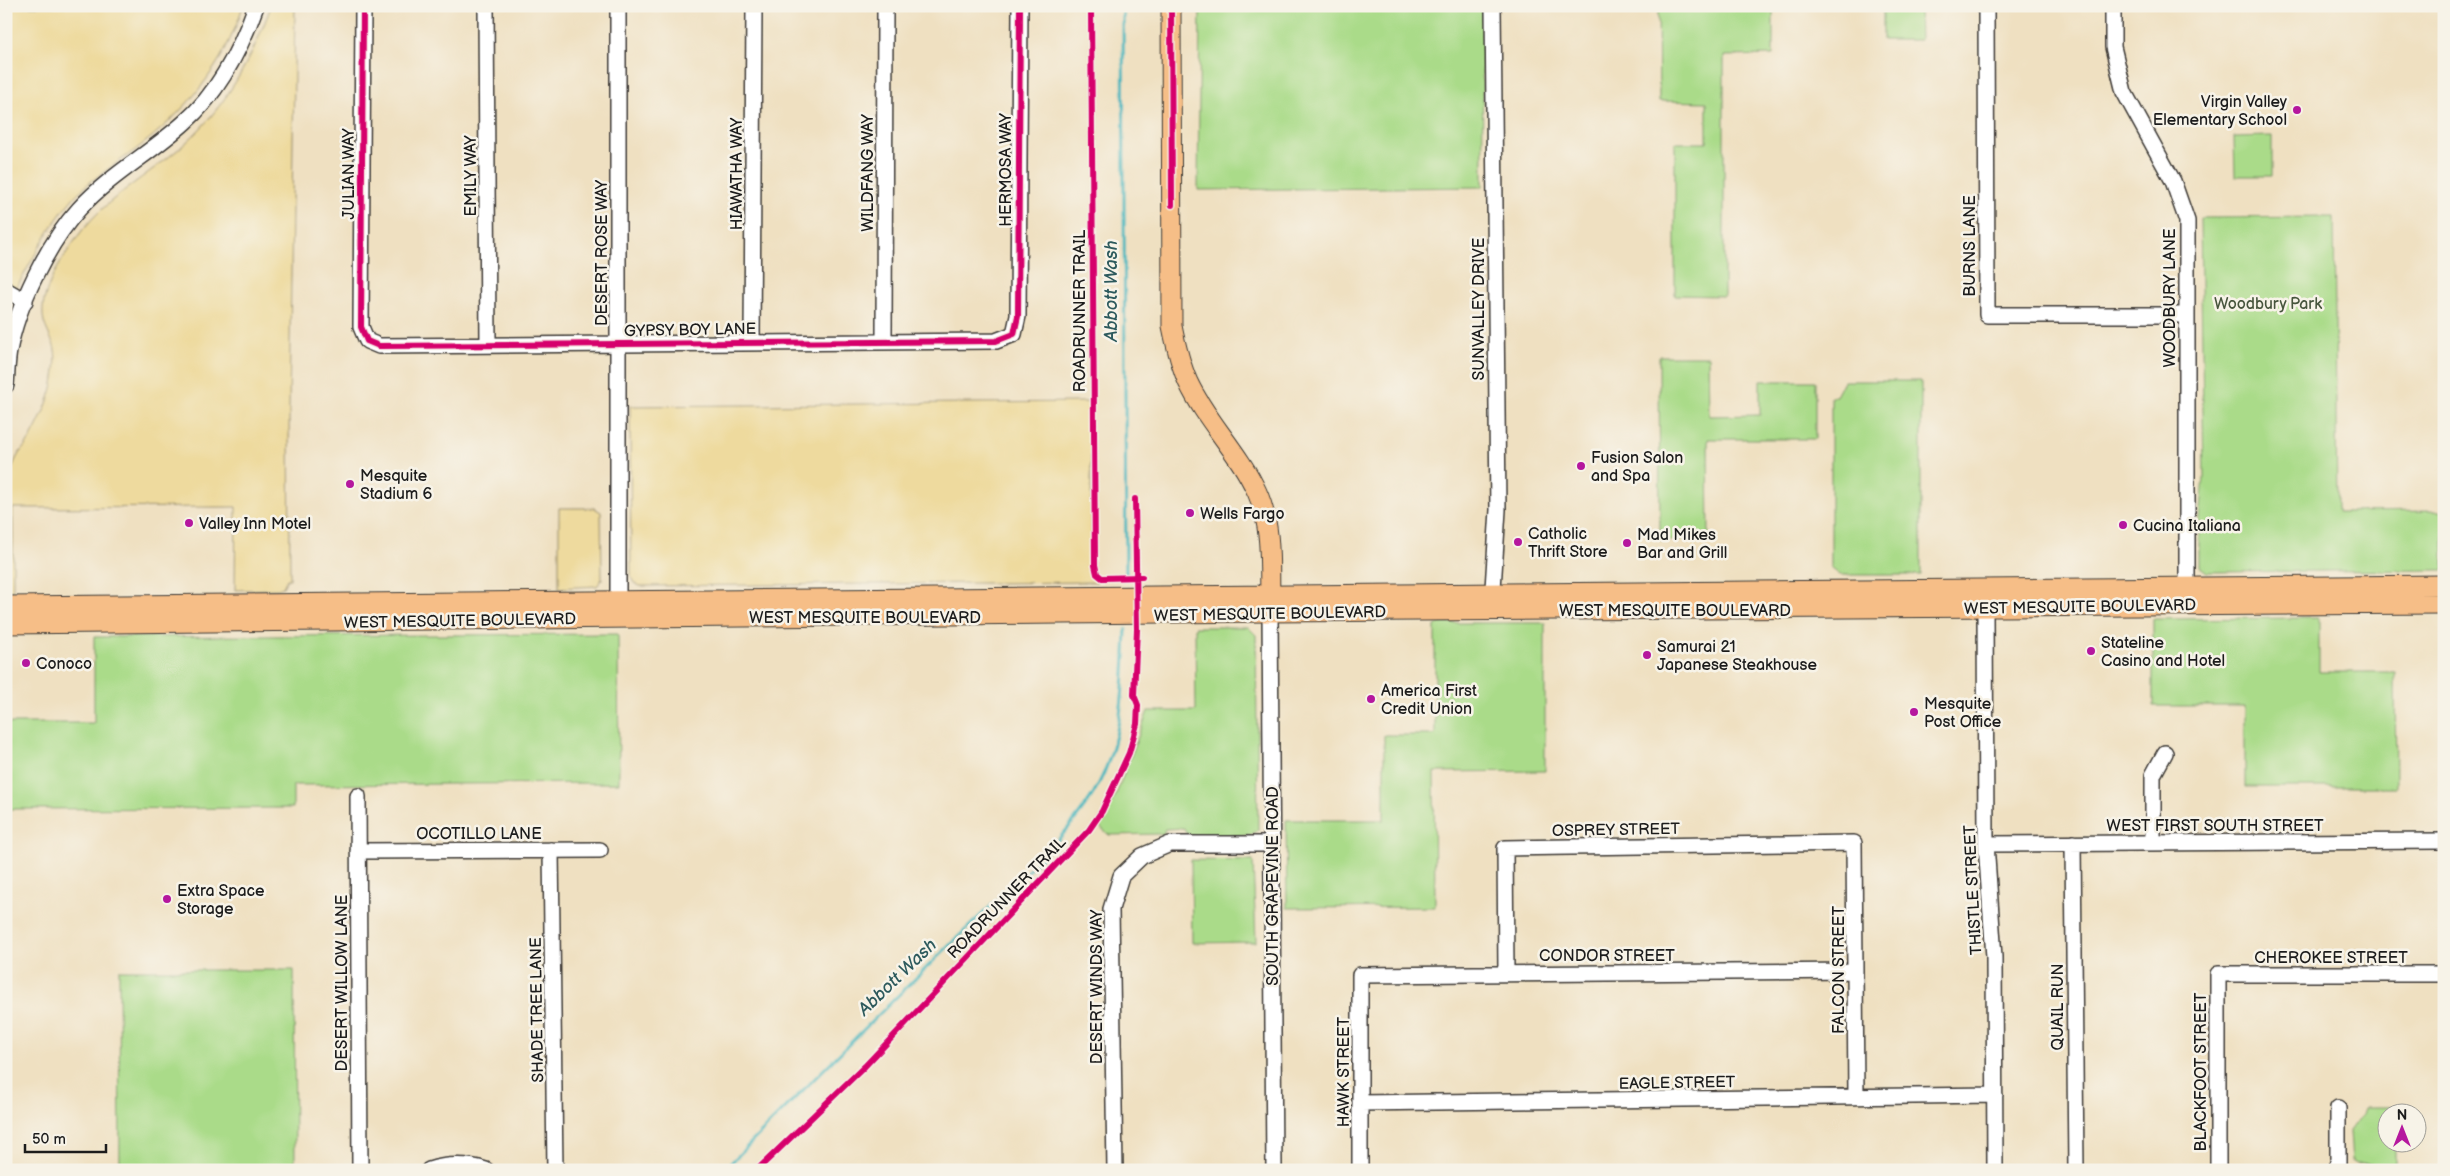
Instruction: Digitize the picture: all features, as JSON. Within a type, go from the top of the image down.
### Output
[{"type":"main road","points":[[1171,6],[1172,326],[1178,356],[1188,382],[1203,408],[1241,462],[1258,493],[1267,528],[1270,603]]},
{"type":"main road","name":"WEST MESQUITE BOULEVARD","points":[[1270,603],[1492,611],[1600,600],[1985,588],[2444,585]]},
{"type":"main road","points":[[1985,588],[1985,607]]},
{"type":"main road","name":"WEST MESQUITE BOULEVARD","points":[[6,624],[618,619],[937,607],[1270,603],[1492,592],[1600,600],[1985,607],[2444,604]]},
{"type":"main road","name":"WEST MESQUITE BOULEVARD","points":[[6,606],[618,600],[937,607]]},
{"type":"street","points":[[6,386],[9,351],[25,301],[52,247],[79,209],[114,178],[186,121],[210,95],[231,63],[256,6]]},
{"type":"street","name":"JULIAN WAY","points":[[363,6],[361,327],[366,341]]},
{"type":"street","name":"EMILY WAY","points":[[486,6],[488,345]]},
{"type":"street","name":"DESERT ROSE WAY","points":[[618,6],[618,619]]},
{"type":"street","name":"HIAWATHA WAY","points":[[752,341],[754,6]]},
{"type":"street","name":"WILDFANG WAY","points":[[884,340],[885,6]]},
{"type":"street","name":"HERMOSA WAY","points":[[1014,334],[1018,316],[1020,6]]},
{"type":"street","name":"SUNVALLEY DRIVE","points":[[1492,611],[1498,510],[1493,6]]},
{"type":"street","name":"BURNS LANE","points":[[1986,6],[1987,315],[2187,315]]},
{"type":"street","name":"WOODBURY LANE","points":[[2113,6],[2113,47],[2124,92],[2173,181],[2187,221],[2187,605]]},
{"type":"street","points":[[6,290],[25,301]]},
{"type":"street","name":"GYPSY BOY LANE","points":[[366,341],[379,346],[618,345],[752,341],[996,341],[1014,334]]},
{"type":"street","name":"SOUTH GRAPEVINE ROAD","points":[[1270,603],[1274,1170]]},
{"type":"street","name":"THISTLE STREET","points":[[1985,607],[1986,844],[1994,958],[1995,1170]]},
{"type":"street","points":[[2153,843],[2153,774],[2165,753]]},
{"type":"street","name":"DESERT WILLOW LANE","points":[[358,796],[360,1170]]},
{"type":"street","name":"WEST FIRST SOUTH STREET","points":[[1986,844],[2444,841]]},
{"type":"street","name":"QUAIL RUN","points":[[2073,843],[2076,1170]]},
{"type":"street","name":"DESERT WINDS WAY","points":[[1115,1170],[1111,909],[1121,876],[1142,856],[1170,844],[1272,844]]},
{"type":"street","name":"FALCON STREET","points":[[1854,844],[1856,1097]]},
{"type":"street","name":"OSPREY STREET","points":[[1506,973],[1504,848],[1854,844]]},
{"type":"street","name":"SHADE TREE LANE","points":[[551,850],[555,1170]]},
{"type":"street","name":"OCOTILLO LANE","points":[[358,851],[600,850]]},
{"type":"street","name":"CONDOR STREET","points":[[1360,975],[1855,970]]},
{"type":"street","name":"CHEROKEE STREET","points":[[2218,974],[2444,974]]},
{"type":"street","name":"BLACKFOOT STREET","points":[[2218,974],[2218,1170]]},
{"type":"street","name":"HAWK STREET","points":[[1360,975],[1360,1170]]},
{"type":"street","name":"EAGLE STREET","points":[[1360,1104],[1995,1095]]},
{"type":"street","points":[[2338,1108],[2338,1170]]},
{"type":"street","points":[[430,1170],[441,1166],[474,1166],[486,1170]]},
{"type":"green space","points":[[1200,6],[1482,6],[1483,187],[1198,190]]},
{"type":"green space","points":[[1658,6],[1773,6],[1773,55],[1724,56],[1724,296],[1675,295],[1675,143],[1707,143],[1707,102],[1659,101]]},
{"type":"green space","points":[[1883,6],[1919,6],[1920,40],[1883,40]]},
{"type":"green space","points":[[2272,136],[2272,176],[2235,176],[2234,137]]},
{"type":"green space","name":"Woodbury Park","points":[[2334,217],[2337,512],[2444,511],[2444,570],[2207,572],[2199,566],[2199,529],[2204,478],[2200,218]]},
{"type":"green space","points":[[1659,356],[1708,356],[1709,416],[1760,415],[1760,381],[1815,381],[1815,439],[1708,439],[1709,540],[1660,540]]},
{"type":"green space","points":[[1844,381],[1921,381],[1921,575],[1840,575],[1831,568],[1831,396],[1836,396]]},
{"type":"green space","points":[[2319,618],[2319,672],[2395,672],[2396,787],[2245,787],[2245,706],[2153,706],[2153,619]]},
{"type":"green space","points":[[1440,623],[1545,623],[1545,771],[1434,772],[1435,907],[1287,908],[1286,820],[1384,820],[1384,735],[1435,735],[1435,626]]},
{"type":"green space","points":[[1195,627],[1248,627],[1256,635],[1258,830],[1251,835],[1191,836],[1187,834],[1184,828],[1165,829],[1163,834],[1109,835],[1097,824],[1115,797],[1148,711],[1196,711]]},
{"type":"green space","points":[[618,634],[619,783],[293,785],[293,808],[6,809],[6,723],[94,723],[94,637]]},
{"type":"green space","points":[[1191,860],[1253,861],[1256,942],[1192,943]]},
{"type":"green space","points":[[119,970],[294,970],[295,1170],[120,1170]]},
{"type":"green space","points":[[2364,1107],[2378,1107],[2378,1154],[2395,1154],[2395,1164],[2356,1164],[2352,1162],[2350,1131],[2361,1116]]},
{"type":"sand","points":[[11,6],[243,6],[225,49],[201,87],[187,104],[154,135],[96,177],[75,196],[49,232],[12,296],[6,293],[6,9]]},
{"type":"sand","points":[[271,6],[295,6],[289,409],[290,579],[287,579],[283,587],[278,589],[235,590],[236,507],[13,508],[13,591],[6,591],[5,522],[8,486],[17,457],[30,439],[40,419],[49,398],[54,379],[55,353],[44,322],[43,311],[48,288],[59,265],[90,221],[118,195],[180,148],[219,106],[249,58]]},
{"type":"sand","points":[[1090,402],[1092,567],[1097,582],[640,586],[634,583],[631,577],[630,406]]},
{"type":"sand","points":[[559,508],[594,508],[601,512],[602,579],[597,586],[559,588]]},
{"type":"waterway","name":"Abbott Wash","points":[[1123,6],[1126,576]]},
{"type":"waterway","name":"Abbott Wash","points":[[724,1170],[897,997],[1047,852],[1080,813],[1093,794],[1111,755],[1123,693],[1126,629]]},
{"type":"cycle path","points":[[363,6],[361,327],[367,341],[379,346],[996,341],[1014,334],[1018,316],[1020,6]]},
{"type":"cycle path","name":"ROADRUNNER TRAIL","points":[[1091,6],[1095,565],[1097,574],[1102,578],[1142,577]]},
{"type":"cycle path","points":[[1171,6],[1172,205]]},
{"type":"cycle path","name":"ROADRUNNER TRAIL","points":[[757,1170],[865,1066],[1089,830],[1102,811],[1129,753],[1137,724],[1138,705],[1134,695],[1137,629],[1135,499]]},
{"type":"place","name":"Virgin Valley Elementary School","points":[[2297,110]]},
{"type":"place","name":"Fusion Salon and Spa","points":[[1581,466]]},
{"type":"place","name":"Mesquite Stadium 6","points":[[350,484]]},
{"type":"place","name":"Wells Fargo","points":[[1190,513]]},
{"type":"place","name":"Valley Inn Motel","points":[[189,523]]},
{"type":"place","name":"Cucina Italiana","points":[[2123,525]]},
{"type":"place","name":"Catholic Thrift Store","points":[[1518,542]]},
{"type":"place","name":"Mad Mikes Bar and Grill","points":[[1627,543]]},
{"type":"place","name":"Stateline Casino and Hotel","points":[[2091,651]]},
{"type":"place","name":"Samurai 21 Japanese Steakhouse","points":[[1647,655]]},
{"type":"place","name":"Conoco","points":[[26,663]]},
{"type":"place","name":"America First Credit Union","points":[[1371,699]]},
{"type":"place","name":"Mesquite Post Office","points":[[1914,712]]},
{"type":"place","name":"Extra Space Storage","points":[[167,899]]}]
